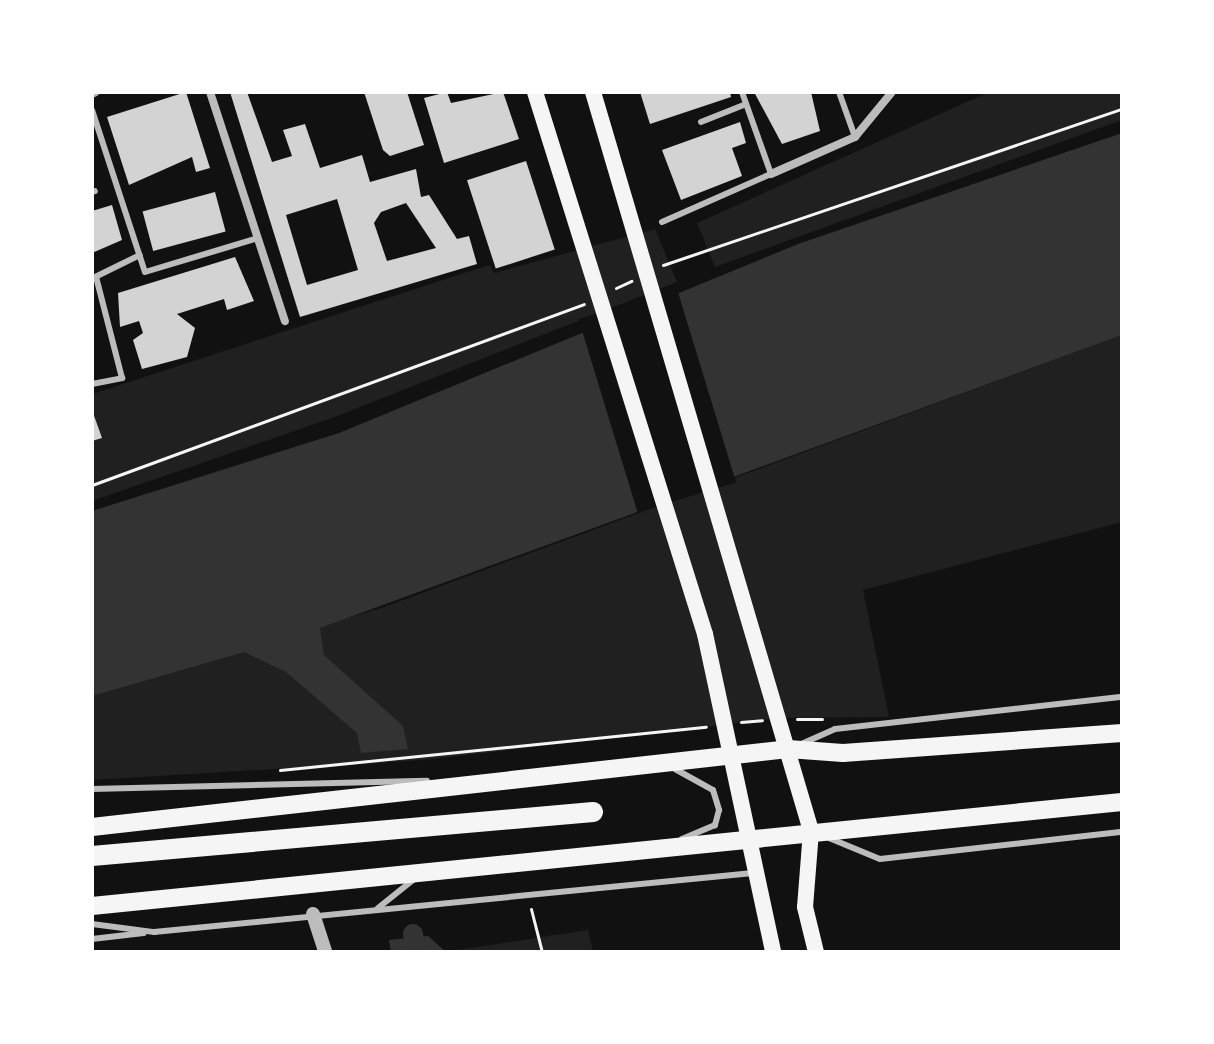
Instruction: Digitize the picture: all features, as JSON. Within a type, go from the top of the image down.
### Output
[{"type":"highway","points":[[92,856],[593,812]]},
{"type":"highway","points":[[92,848],[219,846]]},
{"type":"main road","points":[[535,92],[563,191],[705,634],[752,838],[773,952]]},
{"type":"main road","points":[[593,92],[811,831],[805,907],[816,952]]},
{"type":"main road","points":[[92,827],[788,749],[843,753],[1122,733]]},
{"type":"main road","points":[[92,906],[1122,802]]},
{"type":"street","points":[[210,92],[285,321]]},
{"type":"street","points":[[771,174],[855,137],[892,92]]},
{"type":"street","points":[[313,914],[325,952]]},
{"type":"lane","points":[[662,222],[771,174],[742,92]]},
{"type":"lane","points":[[839,92],[855,137]]},
{"type":"lane","points":[[701,122],[746,104]]},
{"type":"lane","points":[[92,110],[145,272],[258,238]]},
{"type":"lane","points":[[92,384],[122,378],[94,278],[140,255]]},
{"type":"lane","points":[[788,749],[835,729],[1122,697]]},
{"type":"lane","points":[[649,764],[689,772],[713,790],[719,810],[715,825],[655,848]]},
{"type":"lane","points":[[92,789],[531,780]]},
{"type":"lane","points":[[811,831],[880,859],[1122,832]]},
{"type":"lane","points":[[92,939],[313,914],[758,872]]},
{"type":"lane","points":[[378,908],[421,873]]},
{"type":"lane","points":[[92,924],[154,932]]},
{"type":"path","points":[[272,771],[779,718],[833,720]]},
{"type":"path","points":[[530,905],[542,952]]},
{"type":"shaded area","points":[[989,92],[1122,92],[1122,120],[715,267],[697,223]]},
{"type":"shaded area","points":[[1122,133],[1122,335],[320,628],[324,655],[403,726],[408,749],[361,753],[357,733],[286,672],[244,652],[92,696],[92,511],[339,433],[798,244]]},
{"type":"shaded area","points":[[655,229],[677,282],[332,418],[92,501],[92,394],[489,265],[494,273]]},
{"type":"shaded area","points":[[1122,335],[1122,522],[863,590],[889,717],[779,718],[424,760],[92,780],[92,696],[384,607]]},
{"type":"shaded area","points":[[588,930],[593,952],[444,952]]},
{"type":"shaded area","points":[[428,936],[446,952],[391,952],[389,940]]},
{"type":"pier","points":[[677,289],[736,482],[638,512],[579,319]]},
{"type":"building","points":[[186,92],[210,168],[196,172],[192,157],[129,185],[107,117]]},
{"type":"building","points":[[230,92],[247,92],[272,162],[292,156],[283,130],[305,124],[320,168],[362,155],[370,182],[416,169],[421,197],[429,195],[457,239],[469,236],[477,264],[300,317]],"holes":[[[337,199],[358,270],[307,285],[286,215]],[[406,203],[436,248],[387,261],[374,223],[381,212]]]},
{"type":"building","points":[[364,92],[407,92],[424,145],[390,156],[383,150]]},
{"type":"building","points":[[447,92],[451,103],[503,92],[519,139],[444,163],[424,98]]},
{"type":"building","points":[[640,92],[730,92],[731,97],[650,124]]},
{"type":"building","points":[[754,92],[811,92],[820,131],[782,144]]},
{"type":"building","points":[[740,122],[746,143],[732,148],[742,176],[681,200],[662,150]]},
{"type":"building","points":[[526,161],[555,249],[496,269],[467,180]]},
{"type":"building","points":[[215,192],[226,232],[153,251],[143,211]]},
{"type":"building","points":[[112,205],[122,240],[92,253],[92,211]]},
{"type":"building","points":[[235,257],[254,301],[227,310],[224,299],[177,314],[195,328],[187,357],[142,369],[133,340],[143,333],[139,321],[120,327],[118,293]]},
{"type":"building","points":[[92,410],[102,438],[92,441]]},
{"type":"waterway","points":[[413,934],[416,952]]}]
